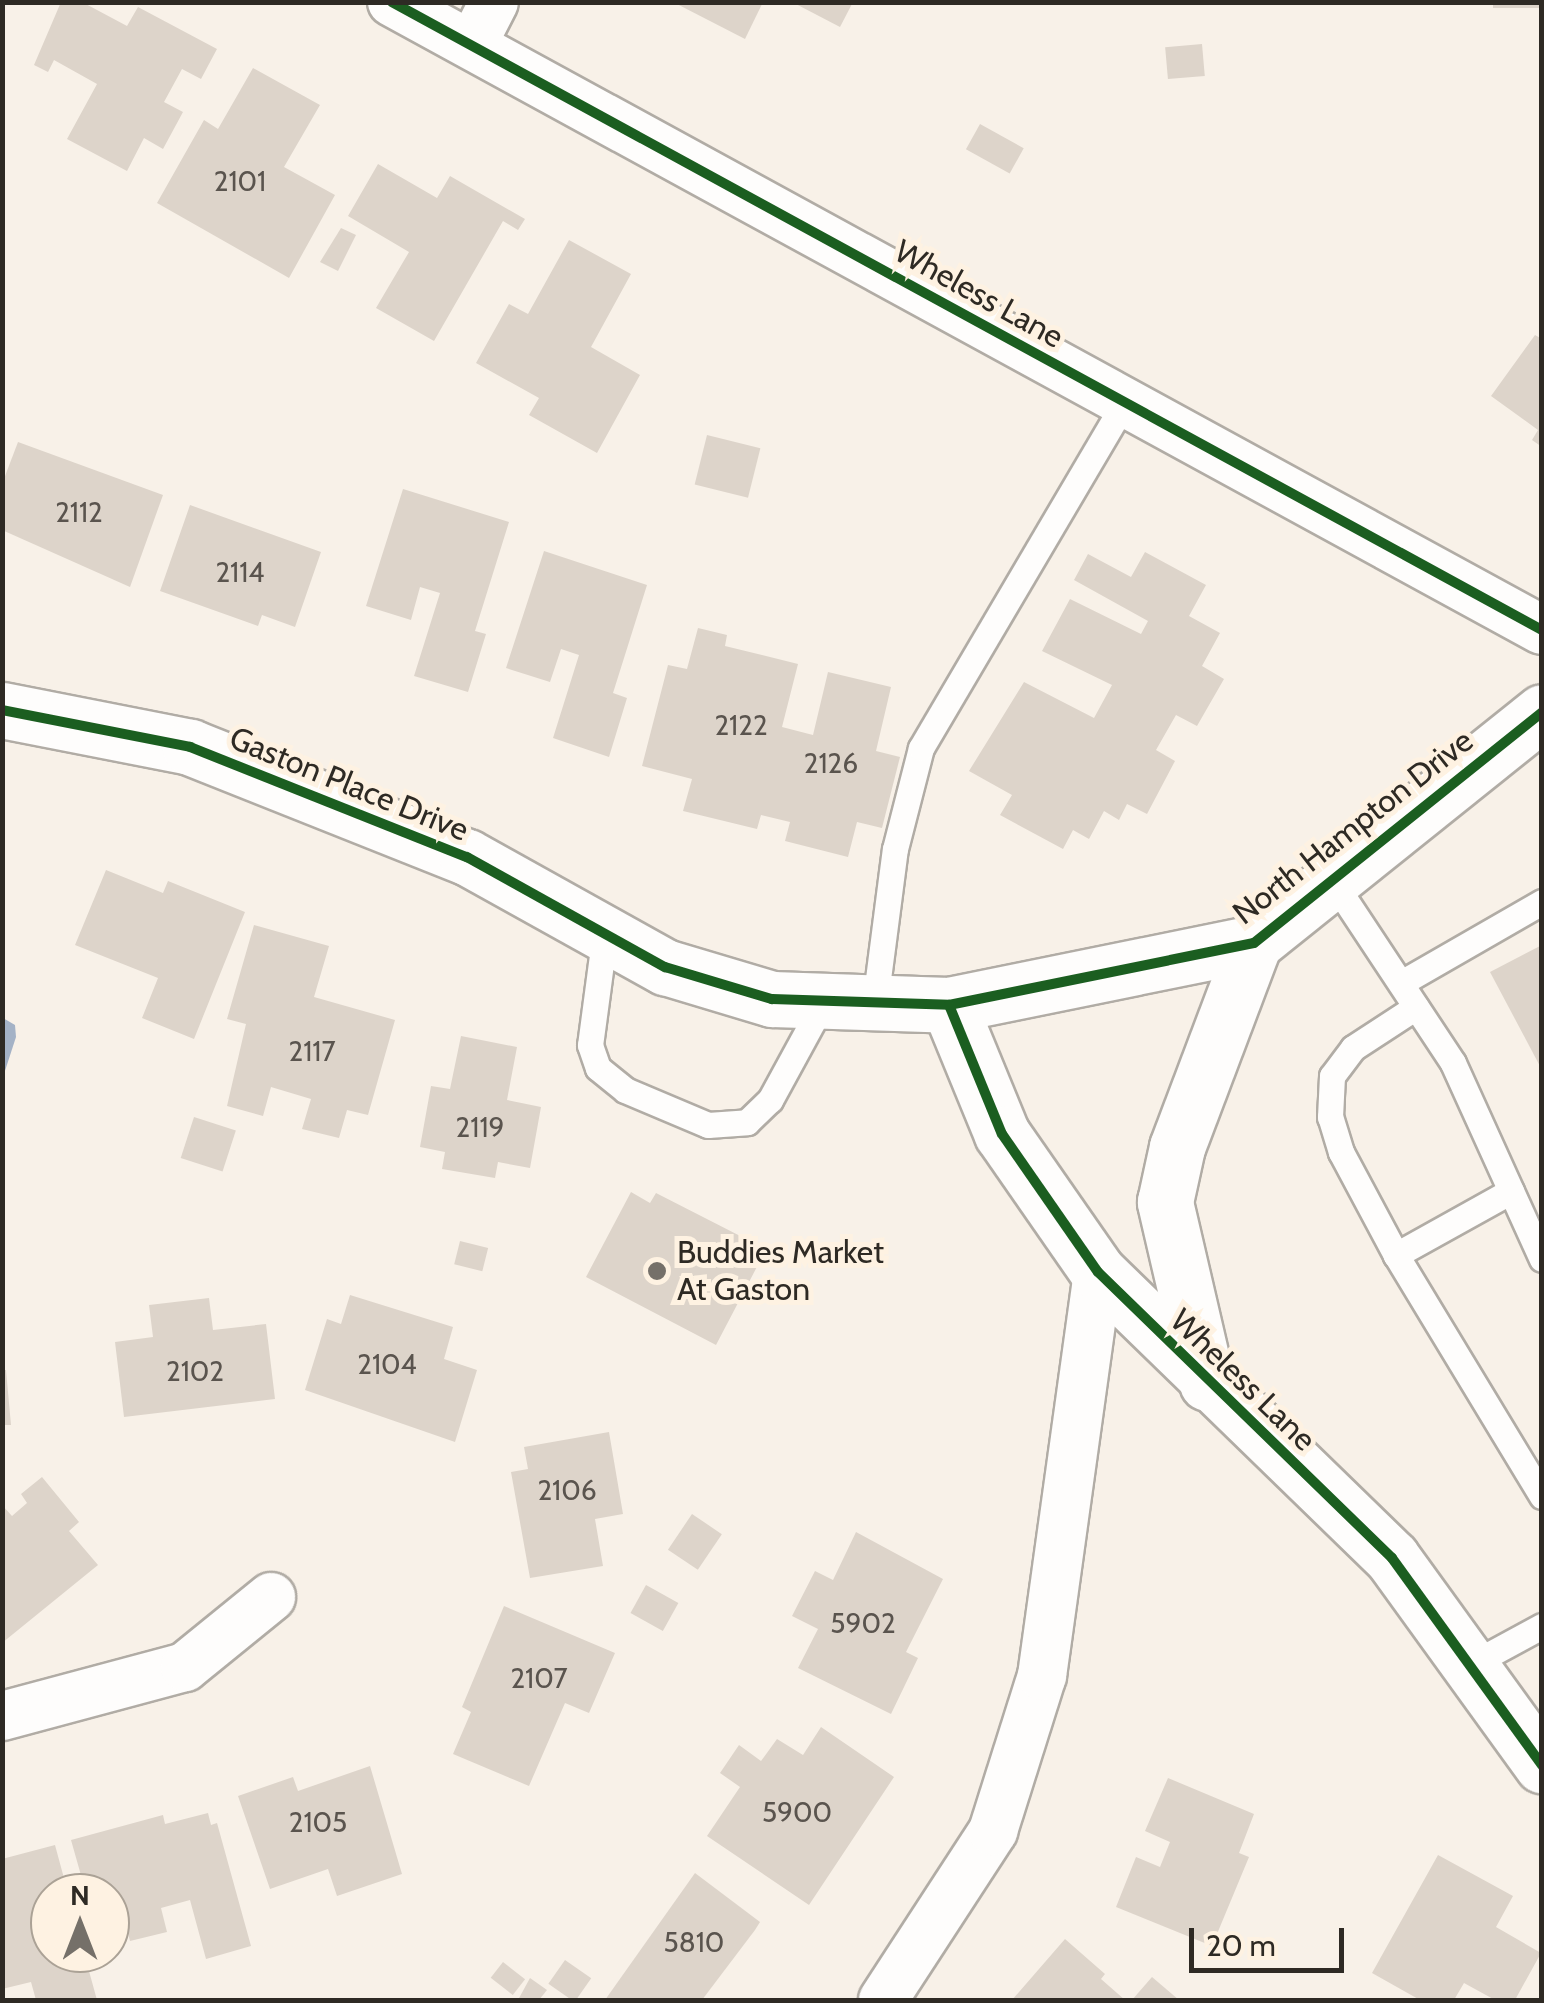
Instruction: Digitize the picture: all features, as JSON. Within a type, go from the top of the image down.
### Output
[{"type":"street","name":"Wheless Lane","points":[[392,2],[1542,630]]},
{"type":"street","points":[[472,45],[494,2]]},
{"type":"street","name":"Gaston Place Drive","points":[[2,710],[190,747],[467,857],[665,967],[772,999],[948,1005]]},
{"type":"street","name":"North Hampton Drive","points":[[948,1005],[1254,943],[1542,712]]},
{"type":"street","points":[[1207,1384],[1165,1202],[1177,1147],[1254,943]]},
{"type":"street","name":"Wheless Lane","points":[[948,1005],[1002,1134],[1098,1272],[1207,1384],[1392,1558],[1542,1765]]},
{"type":"street","points":[[883,2000],[993,1831],[1042,1676],[1098,1272]]},
{"type":"street","points":[[2,1716],[185,1667],[271,1596]]},
{"type":"lane","points":[[605,933],[590,1045],[598,1068],[625,1090],[708,1126],[747,1122],[770,1100],[849,1002],[922,748],[1125,402]]},
{"type":"lane","points":[[1332,880],[1454,1063],[1542,1259]]},
{"type":"lane","points":[[1401,984],[1542,902]]},
{"type":"lane","points":[[1416,1007],[1353,1048],[1332,1076],[1330,1117],[1341,1152],[1396,1255],[1542,1496]]},
{"type":"lane","points":[[1396,1255],[1511,1191]]},
{"type":"lane","points":[[1468,1666],[1542,1626]]},
{"type":"water","points":[[3,1018],[15,1025],[16,1037],[3,1077]]},
{"type":"building","points":[[61,2],[82,2],[127,26],[138,7],[217,49],[201,79],[182,69],[164,102],[183,112],[163,149],[144,138],[127,171],[67,139],[97,84],[54,60],[48,72],[34,65]]},
{"type":"building","points":[[673,2],[763,2],[745,39]]},
{"type":"building","points":[[792,2],[853,2],[840,27]]},
{"type":"building","points":[[1493,2],[1542,2],[1542,8],[1493,8]]},
{"type":"building","points":[[1202,44],[1205,76],[1168,79],[1165,47]]},
{"type":"building","points":[[253,68],[320,105],[284,167],[335,195],[289,278],[157,203],[204,120],[218,129]]},
{"type":"building","points":[[980,124],[1024,148],[1010,174],[966,149]]},
{"type":"building","points":[[378,164],[437,198],[450,176],[525,219],[518,230],[503,221],[434,341],[376,308],[409,252],[348,216]]},
{"type":"building","points":[[341,228],[356,235],[338,271],[320,262]]},
{"type":"building","points":[[569,240],[631,274],[591,347],[640,375],[597,453],[529,415],[539,398],[476,363],[509,304],[528,314]]},
{"type":"building","points":[[1535,335],[1542,339],[1542,447],[1532,440],[1538,430],[1491,396]]},
{"type":"building","points":[[707,435],[760,448],[748,498],[695,484]]},
{"type":"building","points":[[18,442],[163,495],[130,587],[2,530],[2,484]]},
{"type":"building","points":[[403,489],[509,522],[475,631],[486,634],[468,692],[414,676],[440,593],[420,587],[411,620],[366,606]]},
{"type":"building","points":[[190,505],[321,552],[295,627],[262,615],[258,626],[160,591]]},
{"type":"building","points":[[544,551],[647,585],[613,693],[627,698],[609,757],[553,738],[579,655],[561,649],[550,682],[506,668]]},
{"type":"building","points":[[1145,552],[1206,585],[1189,616],[1220,633],[1202,666],[1224,679],[1197,726],[1176,715],[1156,750],[1175,761],[1147,814],[1127,804],[1119,820],[1104,811],[1089,839],[1073,830],[1063,849],[1000,815],[1012,795],[969,771],[1024,682],[1094,718],[1112,685],[1042,651],[1070,599],[1141,634],[1148,621],[1074,580],[1088,554],[1131,577]]},
{"type":"building","points":[[698,628],[727,635],[725,646],[798,664],[782,727],[813,735],[828,672],[891,687],[876,751],[900,757],[882,828],[857,822],[848,857],[785,841],[790,822],[761,815],[757,829],[683,811],[692,779],[642,766],[668,665],[687,669]]},
{"type":"building","points":[[106,870],[163,893],[168,881],[245,912],[194,1039],[142,1018],[158,978],[75,945]]},
{"type":"building","points":[[254,925],[329,946],[314,997],[395,1020],[368,1115],[347,1110],[339,1138],[302,1129],[311,1099],[271,1087],[263,1116],[227,1106],[246,1024],[227,1019]]},
{"type":"building","points":[[1542,945],[1542,1070],[1490,972]]},
{"type":"building","points":[[461,1036],[517,1047],[507,1100],[541,1107],[530,1168],[498,1162],[495,1178],[442,1169],[445,1152],[420,1147],[431,1086],[450,1089]]},
{"type":"building","points":[[194,1117],[236,1131],[223,1171],[181,1158]]},
{"type":"building","points":[[631,1192],[650,1203],[656,1193],[750,1241],[745,1252],[760,1261],[716,1345],[586,1277]]},
{"type":"building","points":[[460,1241],[488,1248],[482,1271],[454,1264]]},
{"type":"building","points":[[350,1295],[453,1327],[444,1359],[477,1370],[455,1442],[305,1390],[327,1319],[341,1324]]},
{"type":"building","points":[[209,1298],[213,1330],[266,1324],[275,1399],[124,1417],[115,1342],[153,1337],[149,1305]]},
{"type":"building","points":[[2,1370],[6,1370],[11,1425],[2,1425]]},
{"type":"building","points":[[609,1432],[623,1514],[595,1519],[603,1566],[530,1578],[511,1472],[528,1469],[524,1447]]},
{"type":"building","points":[[42,1477],[79,1522],[69,1531],[98,1565],[2,1643],[2,1505],[12,1516],[27,1503],[21,1494]]},
{"type":"building","points":[[692,1514],[722,1534],[698,1570],[668,1550]]},
{"type":"building","points":[[856,1532],[943,1579],[906,1652],[918,1658],[891,1714],[798,1668],[818,1629],[792,1616],[815,1571],[833,1580]]},
{"type":"building","points":[[646,1585],[678,1603],[663,1631],[630,1613]]},
{"type":"building","points":[[504,1606],[615,1653],[589,1713],[565,1703],[529,1786],[453,1754],[471,1712],[462,1707]]},
{"type":"building","points":[[821,1727],[894,1777],[809,1905],[707,1836],[740,1787],[720,1773],[739,1745],[761,1761],[777,1739],[803,1755]]},
{"type":"building","points":[[370,1766],[402,1874],[337,1896],[328,1869],[270,1889],[238,1796],[293,1777],[298,1791]]},
{"type":"building","points":[[1168,1778],[1254,1814],[1239,1853],[1249,1857],[1212,1946],[1116,1907],[1136,1857],[1160,1867],[1170,1842],[1145,1831]]},
{"type":"building","points":[[208,1813],[211,1825],[217,1823],[251,1946],[206,1959],[190,1900],[161,1908],[167,1932],[130,1941],[130,1873],[80,1873],[71,1840],[163,1815],[165,1824]]},
{"type":"building","points":[[55,1845],[63,1873],[30,1873],[30,1973],[90,1973],[97,2000],[36,2000],[31,1982],[2,1989],[2,1859]]},
{"type":"building","points":[[1438,1855],[1513,1896],[1496,1927],[1541,1953],[1515,2000],[1495,2000],[1464,1983],[1454,2000],[1420,2000],[1372,1973]]},
{"type":"building","points":[[695,1873],[760,1922],[755,1930],[702,2000],[605,2000]]},
{"type":"building","points":[[1065,1939],[1105,1974],[1101,1979],[1125,2000],[1012,2000]]},
{"type":"building","points":[[565,1960],[591,1978],[576,2000],[548,1984]]},
{"type":"building","points":[[503,1962],[525,1979],[513,1995],[491,1978]]},
{"type":"building","points":[[1152,1977],[1179,2000],[1132,2000]]},
{"type":"building","points":[[530,1978],[547,1990],[539,2000],[518,2000]]},
{"type":"cycle path","points":[[392,2],[1542,630]]},
{"type":"cycle path","points":[[2,710],[190,747],[467,857],[665,967],[772,999],[949,1005],[1254,943],[1542,712]]},
{"type":"cycle path","points":[[949,1005],[1002,1134],[1098,1272],[1392,1558],[1542,1765]]},
{"type":"place","name":"Buddies Market At Gaston","points":[[657,1271]]}]
